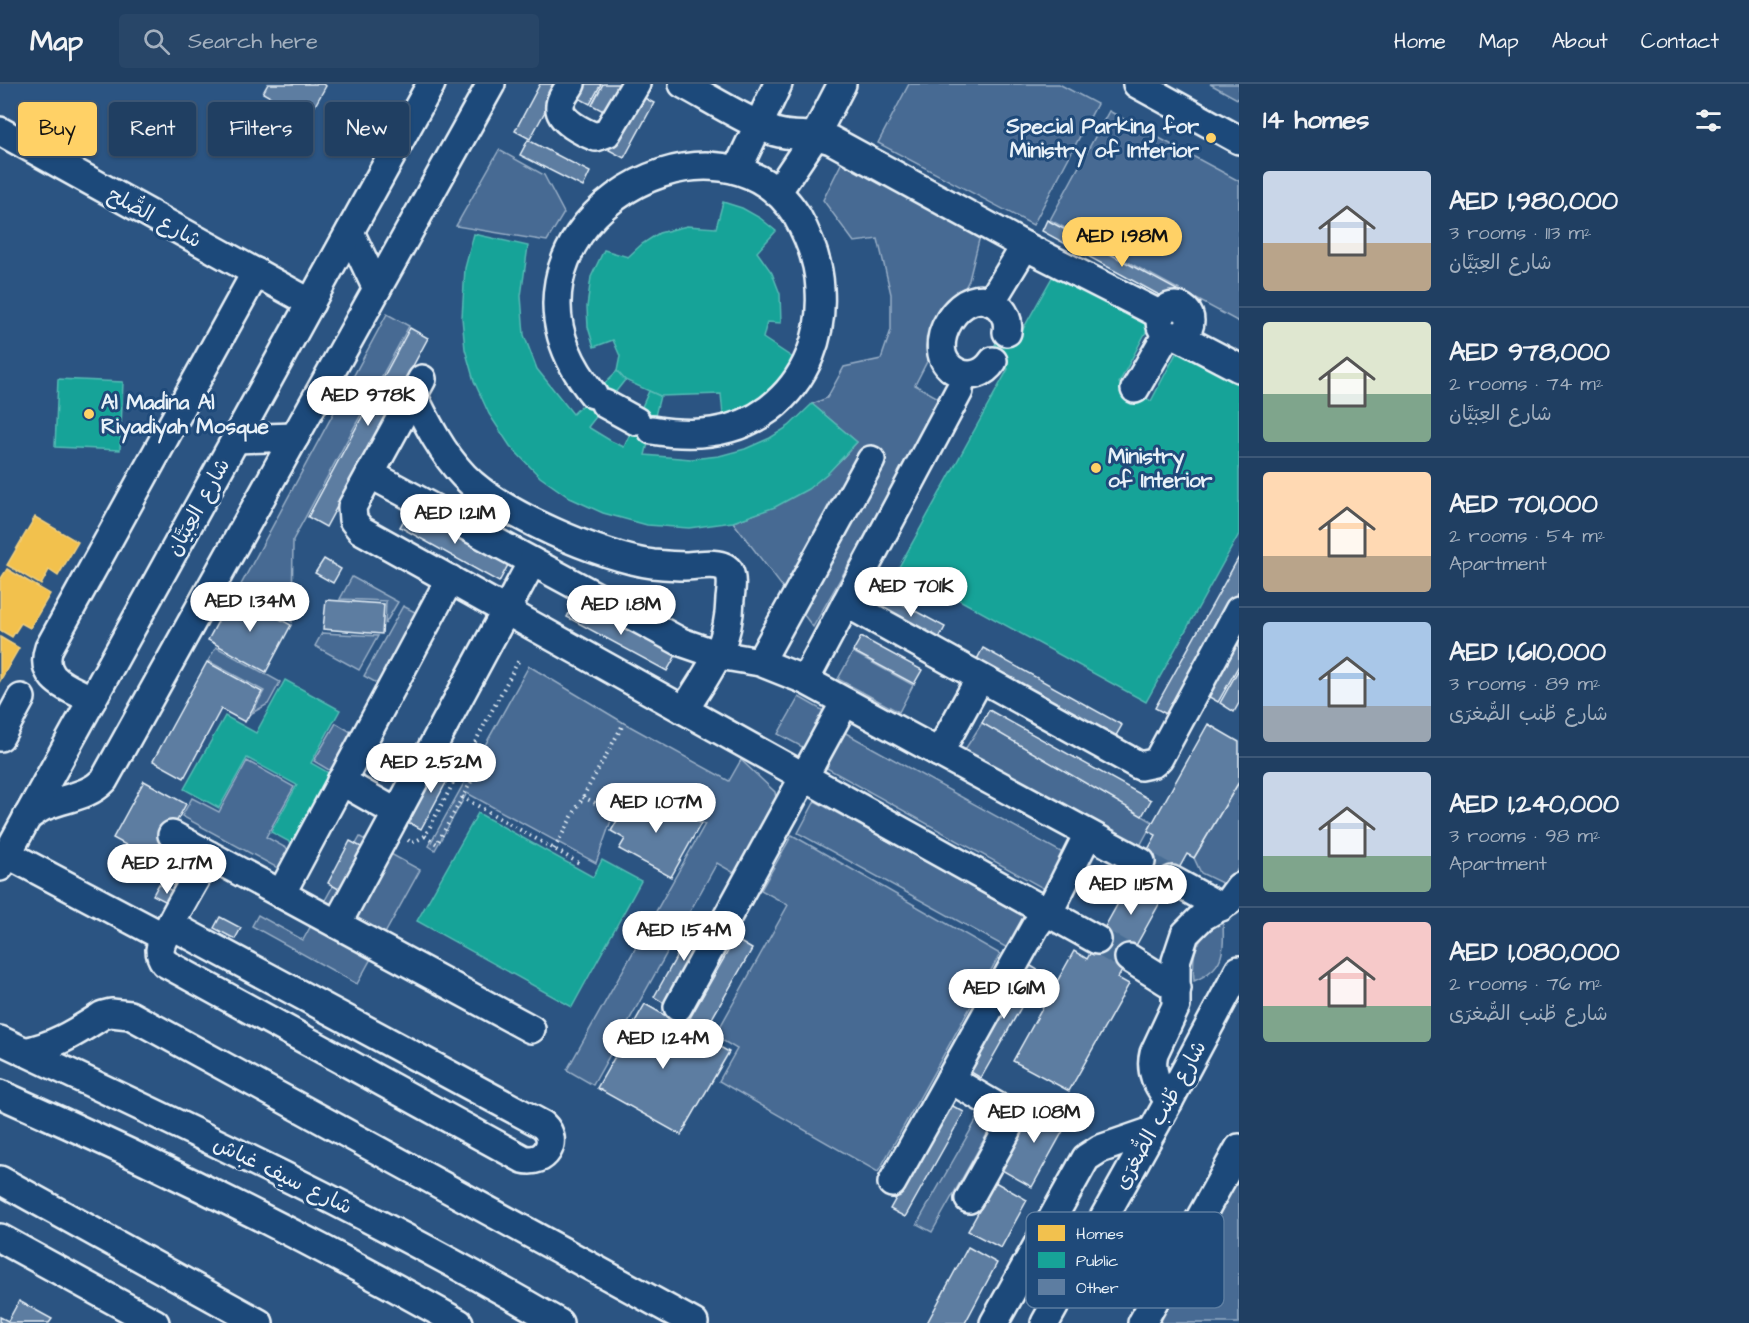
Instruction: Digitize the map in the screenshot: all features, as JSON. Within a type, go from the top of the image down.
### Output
[{"type":"street","name":"شارع العِبَيَّان","points":[[4,860],[431,84]]},
{"type":"street","points":[[27,817],[45,806],[87,793],[97,788],[104,780],[491,84]]},
{"type":"street","points":[[571,84],[560,105],[561,114],[596,137],[607,133],[636,84]]},
{"type":"street","points":[[683,84],[758,124],[784,135],[815,136],[831,140],[1025,246],[1239,368]]},
{"type":"street","points":[[738,168],[778,84]]},
{"type":"street","points":[[778,191],[815,136],[842,84]]},
{"type":"street","points":[[1137,84],[1239,140]]},
{"type":"street","name":"شارع الصُّلح","points":[[0,131],[311,303]]},
{"type":"street","points":[[688,164],[712,164],[738,168],[767,182],[778,191],[805,231],[820,278],[819,328],[802,374],[787,393],[768,409],[747,422],[732,428],[701,434],[676,434],[644,426],[599,399],[580,378],[569,359],[558,318],[557,297],[566,256],[588,219],[622,189],[642,177],[688,164]]},
{"type":"street","points":[[350,232],[377,289]]},
{"type":"street","points":[[991,302],[1025,246]]},
{"type":"street","points":[[92,700],[55,679],[47,670],[45,659],[49,648],[256,272]]},
{"type":"street","points":[[993,361],[989,368],[981,373],[962,374],[947,364],[942,356],[940,346],[942,337],[963,304],[982,299],[999,307],[1008,324],[1007,332]]},
{"type":"street","points":[[1136,389],[1169,328]]},
{"type":"street","points":[[684,710],[719,655],[728,628],[731,575],[726,568],[718,565],[651,564],[619,557],[592,548],[531,520],[490,497],[465,478],[440,443],[417,387],[352,507],[356,526],[684,710],[1097,940]]},
{"type":"street","points":[[805,680],[959,391]]},
{"type":"street","points":[[236,439],[295,437]]},
{"type":"street","points":[[760,662],[871,460]]},
{"type":"street","points":[[370,474],[681,642],[719,655],[760,662],[805,680],[1141,862]]},
{"type":"street","points":[[337,924],[506,610],[523,557],[531,520]]},
{"type":"street","points":[[573,584],[592,548]]},
{"type":"street","points":[[281,894],[450,579]]},
{"type":"street","points":[[846,603],[1140,766],[1159,758],[1239,610]]},
{"type":"street","points":[[939,753],[980,678]]},
{"type":"street","points":[[0,737],[21,698]]},
{"type":"street","points":[[678,1007],[845,702]]},
{"type":"street","points":[[341,782],[397,813]]},
{"type":"street","points":[[892,1183],[1035,927],[1059,893],[1089,834]]},
{"type":"street","points":[[172,835],[531,1029]]},
{"type":"street","points":[[4,860],[167,931],[543,1125],[550,1136],[548,1152],[535,1161],[523,1159],[165,963],[160,953],[167,931],[209,855]]},
{"type":"street","points":[[1172,880],[1230,897]]},
{"type":"street","points":[[1169,1101],[1155,1081],[1152,1062],[1176,1006],[1176,961],[1185,934],[1202,916],[1230,897]]},
{"type":"street","points":[[1129,958],[1177,988]]},
{"type":"street","name":"شارع طُنب الصُّغرَى","points":[[1107,1212],[1239,970]]},
{"type":"street","points":[[12,1046],[44,1048],[103,1015],[120,1013],[130,1015],[694,1323]]},
{"type":"street","name":"شارع سيف غباش","points":[[12,1046],[329,1197],[559,1323]]},
{"type":"street","points":[[950,1079],[1003,1110],[1009,1119],[1008,1129],[969,1199]]},
{"type":"street","points":[[0,1094],[239,1205],[459,1323]]},
{"type":"street","points":[[1056,1212],[1086,1158],[1100,1149],[1152,1131]]},
{"type":"street","points":[[1204,1212],[1239,1148]]},
{"type":"street","points":[[0,1180],[259,1323]]},
{"type":"street","points":[[0,1238],[155,1323]]},
{"type":"street","points":[[994,1323],[1026,1266]]},
{"type":"street","name":"شارع طُنب الصُّغرَى","points":[[1045,1323],[1053,1308]]},
{"type":"street","points":[[1143,1323],[1151,1308]]},
{"type":"path","points":[[554,849],[624,723]]},
{"type":"path","points":[[425,836],[437,844],[490,747]]},
{"type":"path","points":[[462,797],[579,863]]},
{"type":"path","points":[[583,797],[614,812]]},
{"type":"shaded area","points":[[909,84],[1059,84],[1097,104],[1033,225],[878,143]]},
{"type":"shaded area","points":[[1210,84],[1239,84],[1239,100]]},
{"type":"shaded area","points":[[1109,111],[1239,181],[1239,322],[1050,220]]},
{"type":"shaded area","points":[[499,150],[544,175],[564,213],[547,241],[456,226]]},
{"type":"shaded area","points":[[842,162],[980,236],[969,280],[915,385],[942,400],[813,627],[733,522],[770,508],[815,483],[857,442],[812,404],[827,398],[844,367],[881,359],[891,330],[891,294],[878,239],[854,242],[823,200]]},
{"type":"shaded area","points":[[387,314],[409,326],[293,540],[292,622],[237,592]]},
{"type":"shaded area","points":[[352,577],[398,602],[385,624],[386,601],[340,599]]},
{"type":"shaded area","points":[[403,606],[423,616],[384,687],[364,676]]},
{"type":"shaded area","points":[[322,633],[378,636],[359,670],[315,646]]},
{"type":"shaded area","points":[[216,647],[280,682],[268,704],[252,713],[264,691],[208,661]]},
{"type":"shaded area","points":[[853,652],[913,685],[899,712],[838,679]]},
{"type":"shaded area","points":[[529,666],[624,723],[729,781],[741,760],[775,792],[779,814],[743,878],[717,863],[593,1085],[567,1070],[705,824],[647,792],[641,802],[628,795],[614,812],[596,863],[467,793],[435,850],[429,846]]},
{"type":"shaded area","points":[[799,697],[829,714],[808,750],[778,734]]},
{"type":"shaded area","points":[[336,723],[356,735],[334,773],[314,761]]},
{"type":"shaded area","points":[[982,723],[1153,822],[1136,853],[962,754]]},
{"type":"shaded area","points":[[842,731],[1070,857],[1050,892],[823,766]]},
{"type":"shaded area","points":[[247,761],[294,787],[266,837],[295,853],[285,872],[182,816],[192,798],[219,812]]},
{"type":"shaded area","points":[[1239,782],[1239,866],[1228,886],[1201,873],[1194,858]]},
{"type":"shaded area","points":[[815,801],[1029,918],[1011,950],[798,833]]},
{"type":"shaded area","points":[[792,835],[1000,954],[878,1172],[719,1081],[737,1049],[715,1036],[788,905],[761,890]]},
{"type":"shaded area","points":[[360,837],[420,870],[357,984],[252,926],[258,915],[303,940]]},
{"type":"shaded area","points":[[1223,921],[1220,958],[1212,970],[1194,981],[1193,961],[1197,946],[1207,933]]},
{"type":"shaded area","points":[[977,1119],[991,1127],[932,1232],[917,1224]]},
{"type":"shaded area","points":[[1239,1178],[1239,1323],[1160,1323],[1168,1308],[1224,1308],[1224,1212],[1220,1212]]},
{"type":"building: Homes","points":[[35,517],[78,542],[58,576],[49,570],[41,585],[7,565]]},
{"type":"building: Homes","points":[[7,569],[50,594],[30,628],[21,623],[12,637],[0,630],[0,580]]},
{"type":"building: Homes","points":[[0,637],[19,648],[0,681]]},
{"type":"building: Public","points":[[723,202],[742,208],[760,218],[776,231],[757,252],[772,273],[780,294],[781,323],[767,322],[763,338],[796,360],[776,386],[752,404],[723,415],[721,394],[660,396],[625,380],[617,371],[620,356],[613,340],[594,347],[588,327],[587,307],[591,277],[604,250],[628,257],[659,233],[687,226],[716,228]]},
{"type":"building: Public","points":[[474,234],[528,246],[521,296],[524,335],[537,369],[573,414],[617,371],[625,380],[588,427],[611,441],[624,447],[649,391],[660,396],[645,455],[691,459],[719,456],[745,449],[770,438],[789,426],[812,404],[857,442],[829,472],[808,489],[775,507],[733,522],[689,528],[647,525],[603,513],[570,498],[540,477],[510,446],[489,414],[474,381],[465,349],[462,318],[465,268]]},
{"type":"building: Public","name":"Ministry of Interior","points":[[1054,274],[1149,326],[1119,383],[1151,401],[1181,344],[1239,375],[1239,534],[1146,702],[899,567],[1008,369],[988,358],[1003,330],[1018,338]]},
{"type":"building: Public","name":"Al Madina Al Riyadiyah Mosque","points":[[58,379],[123,382],[120,450],[55,447]]},
{"type":"building: Public","points":[[285,680],[340,710],[311,763],[336,777],[297,846],[271,832],[297,785],[247,758],[219,808],[184,789],[225,716],[256,733]]},
{"type":"building: Public","points":[[478,813],[593,877],[602,860],[641,881],[572,1007],[417,921]]},
{"type":"building: Other","points":[[268,84],[324,84],[326,86],[313,109],[313,102],[279,102],[263,93]]},
{"type":"building: Other","points":[[540,84],[560,84],[530,139],[515,131]]},
{"type":"building: Other","points":[[582,84],[601,84],[590,104],[575,96]]},
{"type":"building: Other","points":[[603,84],[622,84],[607,113],[592,105]]},
{"type":"building: Other","points":[[639,95],[654,103],[624,158],[609,150]]},
{"type":"building: Other","points":[[528,140],[590,172],[583,187],[520,155]]},
{"type":"building: Other","points":[[1047,220],[1201,303],[1194,314],[1042,231]]},
{"type":"building: Other","points":[[410,328],[428,338],[326,527],[308,517]]},
{"type":"building: Other","points":[[410,509],[509,563],[499,582],[400,527]]},
{"type":"building: Other","points":[[1239,557],[1239,591],[1170,716],[1155,708]]},
{"type":"building: Other","points":[[324,559],[341,569],[333,583],[315,573]]},
{"type":"building: Other","points":[[233,594],[291,625],[266,672],[208,640]]},
{"type":"building: Other","points":[[884,594],[945,627],[937,642],[876,608]]},
{"type":"building: Other","points":[[326,600],[384,604],[382,634],[323,629]]},
{"type":"building: Other","points":[[575,601],[676,655],[667,671],[567,617]]},
{"type":"building: Other","points":[[1239,631],[1239,665],[1218,702],[1204,694]]},
{"type":"building: Other","points":[[861,637],[922,670],[914,684],[853,651]]},
{"type":"building: Other","points":[[983,648],[1122,725],[1114,739],[975,663]]},
{"type":"building: Other","points":[[207,662],[262,692],[245,722],[221,709],[184,778],[153,761]]},
{"type":"building: Other","points":[[1239,669],[1239,703],[1234,712],[1220,703]]},
{"type":"building: Other","points":[[989,710],[1151,800],[1142,816],[982,723]]},
{"type":"building: Other","points":[[1208,724],[1239,742],[1239,782],[1194,858],[1187,854],[1118,978],[1129,984],[1069,1091],[1013,1061],[1074,951],[1087,959],[1156,835],[1148,831]]},
{"type":"building: Other","points":[[441,758],[455,766],[421,829],[406,821]]},
{"type":"building: Other","points":[[144,781],[186,804],[155,861],[113,838]]},
{"type":"building: Other","points":[[649,795],[701,823],[671,877],[619,849],[625,839],[611,831],[629,800],[643,807]]},
{"type":"building: Other","points":[[350,841],[365,849],[342,891],[328,883]]},
{"type":"building: Other","points":[[159,884],[180,895],[175,906],[153,895]]},
{"type":"building: Other","points":[[220,917],[241,928],[235,939],[214,928]]},
{"type":"building: Other","points":[[698,918],[715,928],[670,1007],[654,997]]},
{"type":"building: Other","points":[[735,939],[752,949],[707,1027],[690,1018]]},
{"type":"building: Other","points":[[1026,963],[1041,972],[981,1078],[966,1069]]},
{"type":"building: Other","points":[[645,1004],[729,1052],[681,1135],[597,1088]]},
{"type":"building: Other","points":[[1037,1102],[1069,1120],[1032,1187],[1000,1169]]},
{"type":"building: Other","points":[[949,1104],[964,1112],[905,1217],[890,1209]]},
{"type":"building: Other","points":[[995,1182],[1027,1200],[1001,1248],[968,1231]]},
{"type":"building: Other","points":[[968,1247],[997,1263],[965,1323],[927,1323]]},
{"type":"building: Other","points":[[19,1301],[52,1319],[49,1323],[0,1323],[0,1317],[8,1321]]},
{"type":"tunnel","points":[[1141,862],[1172,880]]},
{"type":"tunnel","points":[[1097,940],[1129,958]]},
{"type":"place","name":"Special Parking for Ministry of Interior","points":[[1211,138]]},
{"type":"place","name":"Al Madina Al Riyadiyah Mosque","points":[[89,414]]},
{"type":"place","name":"Ministry of Interior","points":[[1096,468]]}]
